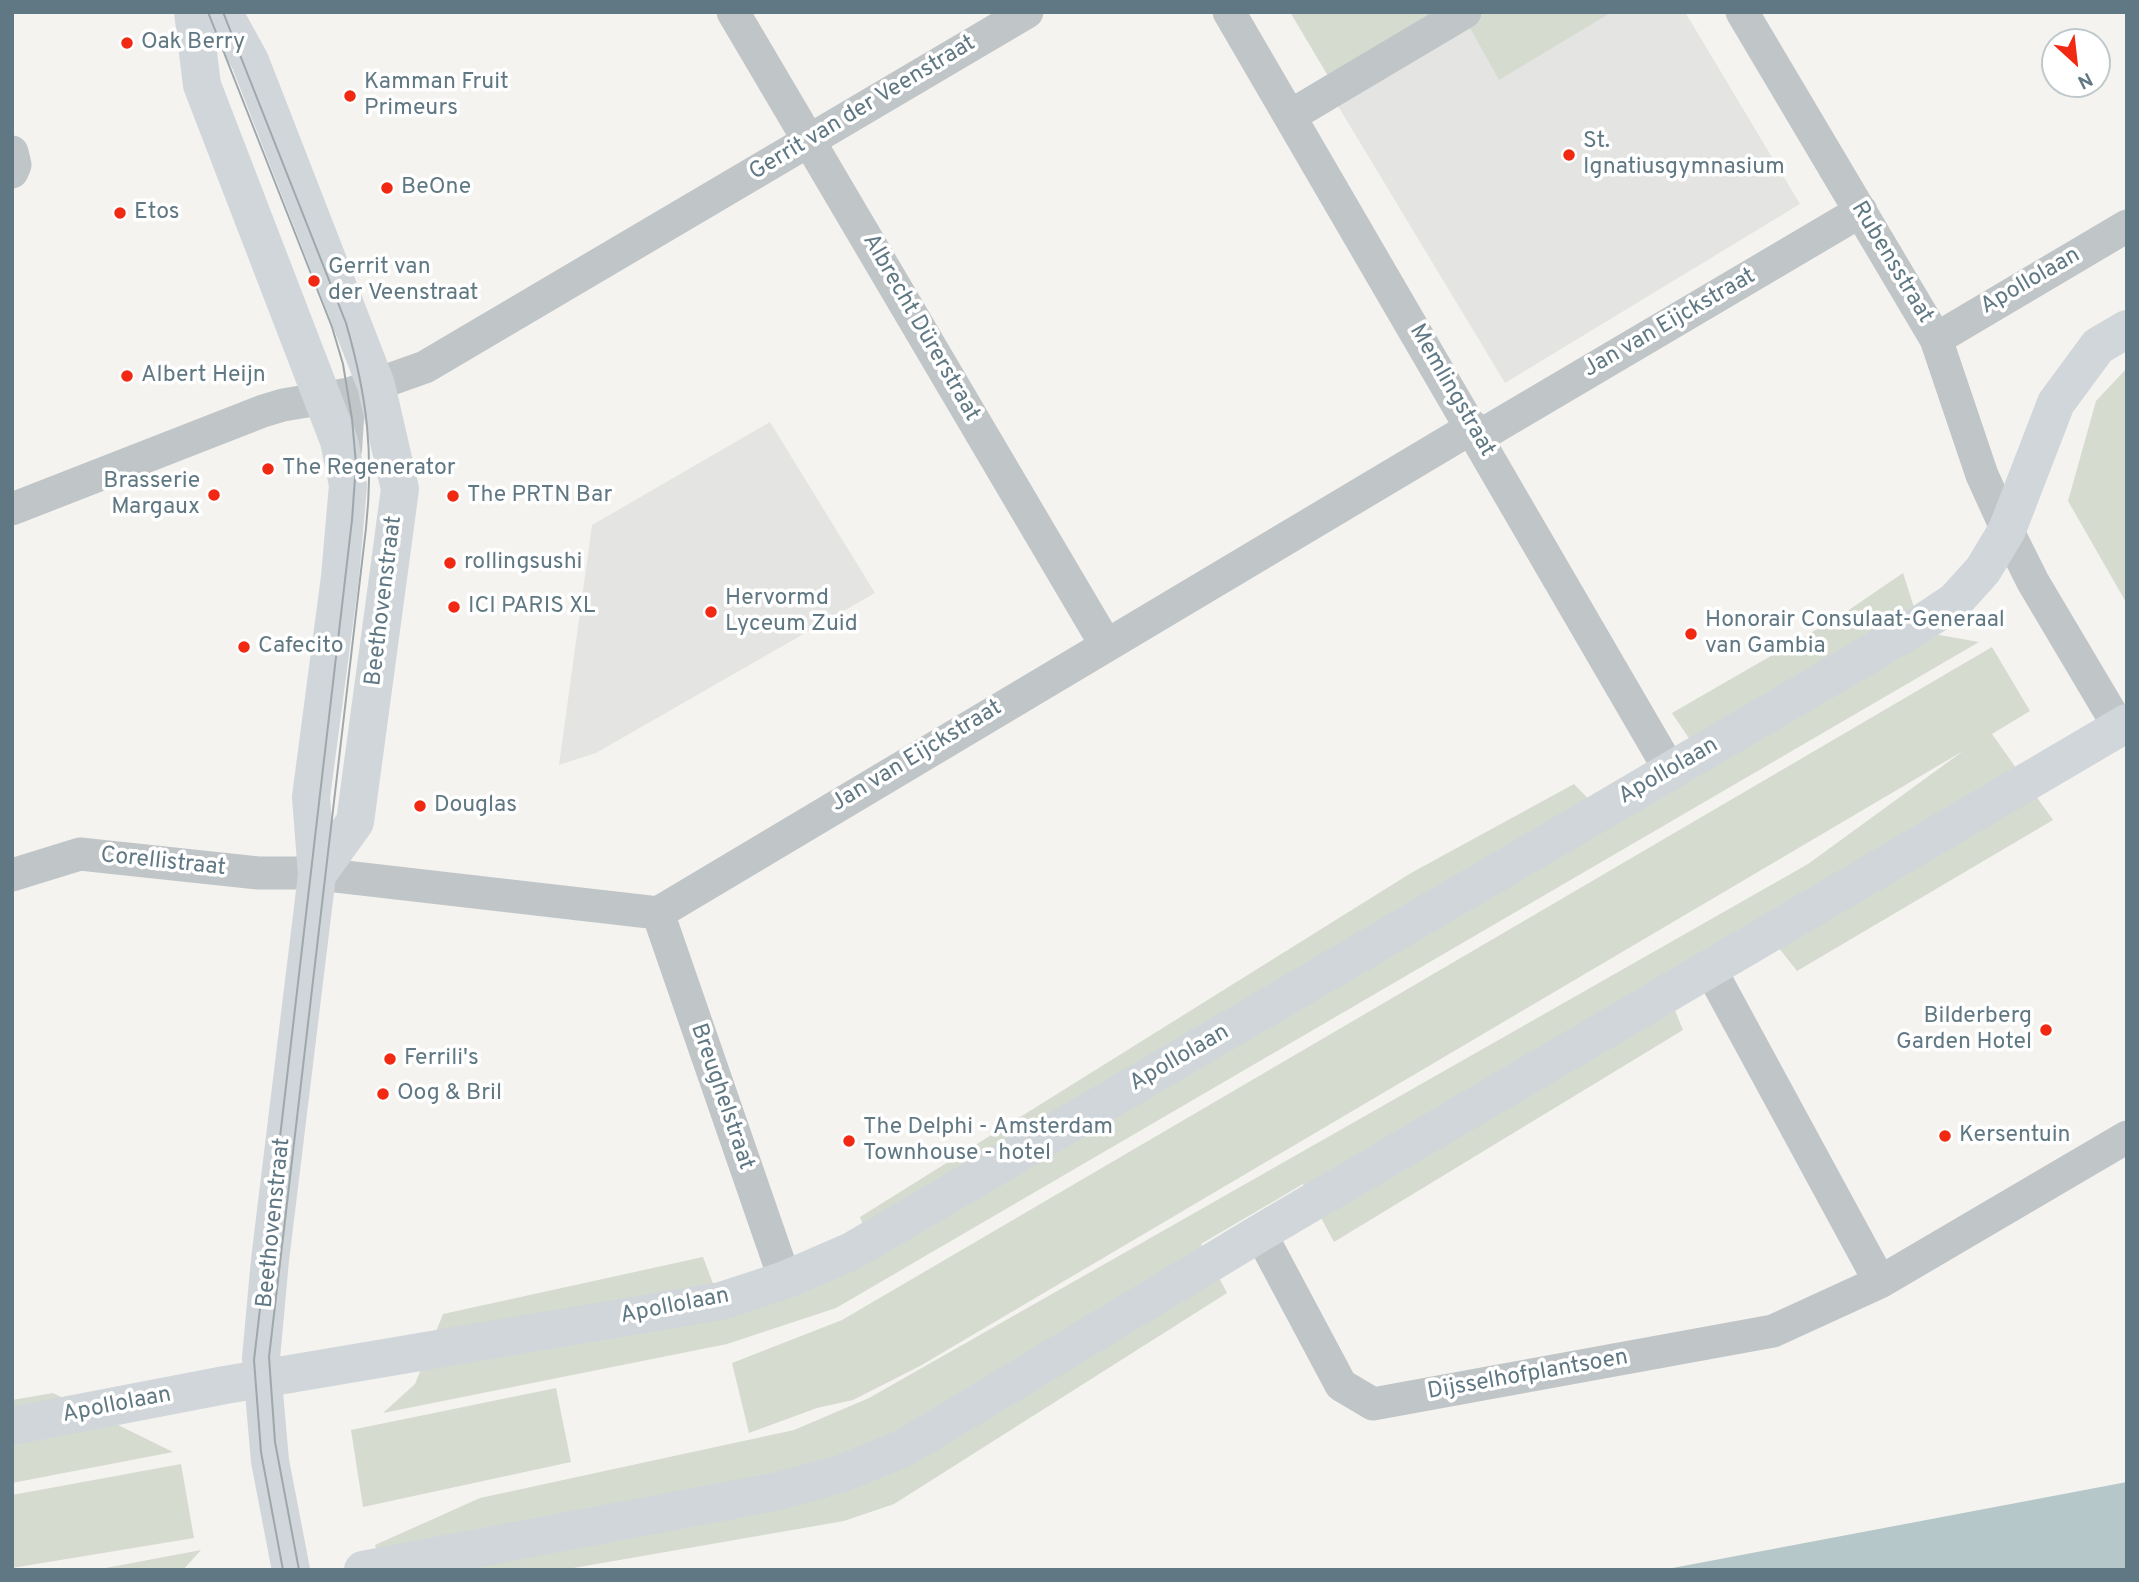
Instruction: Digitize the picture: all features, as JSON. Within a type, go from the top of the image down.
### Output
[{"type":"street","name":"Beethovenstraat","points":[[193,12],[202,85],[400,489],[355,822],[317,875]]},
{"type":"street","name":"Beethovenstraat","points":[[223,12],[250,61],[351,321],[351,391],[339,441],[348,485],[341,564],[311,797],[317,875],[270,1260],[261,1358],[270,1461],[291,1570]]},
{"type":"street","name":"Albrecht Dürerstraat","points":[[733,12],[811,140],[1106,645]]},
{"type":"street","name":"Gerrit van der Veenstraat","points":[[12,509],[264,411],[351,391],[425,367],[1027,12]]},
{"type":"street","name":"Memlingstraat","points":[[1229,12],[1476,432],[1671,772]]},
{"type":"street","points":[[1290,116],[1465,12]]},
{"type":"street","name":"Rubensstraat","points":[[1742,12],[1936,338],[1982,475],[2007,530]]},
{"type":"street","points":[[12,152],[15,165],[12,172]]},
{"type":"street","name":"Jan van Eijckstraat","points":[[657,913],[1106,645],[1861,211]]},
{"type":"street","name":"Apollolaan","points":[[1936,338],[2127,226]]},
{"type":"street","name":"Apollolaan","points":[[12,1426],[262,1379],[721,1301],[785,1280],[852,1251],[1671,772],[1955,601],[1983,570],[2007,530],[2056,403],[2098,346],[2127,329]]},
{"type":"street","points":[[363,1570],[779,1491],[843,1473],[904,1448],[1709,967],[2124,730],[2033,582],[2007,530]]},
{"type":"street","name":"Corellistraat","points":[[12,875],[80,854],[258,873],[317,875]]},
{"type":"street","points":[[317,875],[657,913]]},
{"type":"street","name":"Breughelstraat","points":[[657,913],[785,1280]]},
{"type":"street","points":[[1709,967],[1880,1282]]},
{"type":"street","name":"Dijsselhofplantsoen","points":[[1260,1233],[1341,1385],[1373,1404],[1773,1331],[1880,1282],[2127,1137]]},
{"type":"shaded area","points":[[1290,12],[1435,12],[1328,76]]},
{"type":"shaded area","points":[[1476,12],[1612,12],[1499,80],[1465,19]]},
{"type":"shaded area","name":"St. Ignatiusgymnasium","points":[[1493,12],[1685,12],[1800,204],[1505,383],[1338,106]]},
{"type":"shaded area","points":[[2127,368],[2127,604],[2068,501],[2096,401]]},
{"type":"shaded area","name":"Hervormd Lyceum Zuid","points":[[770,422],[875,593],[596,753],[559,765],[592,525]]},
{"type":"shaded area","points":[[1903,573],[1922,632],[1979,642],[836,1308],[727,1344],[383,1413],[415,1384],[443,1314],[703,1257],[724,1313],[871,1245],[860,1217],[1411,873],[1574,784],[1604,815],[1700,755],[1672,713],[1840,616]]},
{"type":"shaded area","points":[[1992,647],[2030,711],[1992,734],[2053,820],[1797,971],[1759,923],[1662,978],[1683,1030],[1334,1242],[1303,1184],[1201,1244],[1227,1293],[894,1504],[844,1521],[562,1570],[383,1570],[375,1545],[480,1498],[794,1430],[869,1398],[1808,864],[1963,751],[920,1366],[853,1400],[817,1408],[749,1433],[732,1363],[842,1320]]},
{"type":"shaded area","points":[[556,1388],[571,1462],[363,1507],[351,1430]]},
{"type":"shaded area","points":[[53,1393],[173,1452],[12,1483],[12,1400]]},
{"type":"shaded area","points":[[181,1464],[194,1538],[12,1568],[12,1495]]},
{"type":"shaded area","points":[[2127,1482],[2127,1570],[1662,1570]]},
{"type":"shaded area","points":[[201,1550],[183,1570],[95,1570]]},
{"type":"tram line","points":[[208,12],[332,327],[343,364],[356,464],[352,520],[254,1360],[261,1452],[283,1570]]},
{"type":"tram line","points":[[223,12],[346,323],[364,400],[369,449],[366,528],[269,1357],[275,1442],[299,1570]]},
{"type":"place","name":"Oak Berry","points":[[127,43]]},
{"type":"place","name":"Kamman Fruit Primeurs","points":[[350,96]]},
{"type":"place","name":"St. Ignatiusgymnasium","points":[[1569,155]]},
{"type":"place","name":"BeOne","points":[[387,188]]},
{"type":"place","name":"Etos","points":[[120,213]]},
{"type":"place","name":"Gerrit van der Veenstraat","points":[[314,281]]},
{"type":"place","name":"Albert Heijn","points":[[127,376]]},
{"type":"place","name":"The Regenerator","points":[[268,469]]},
{"type":"place","name":"Brasserie Margaux","points":[[214,495]]},
{"type":"place","name":"The PRTN Bar","points":[[453,496]]},
{"type":"place","name":"rollingsushi","points":[[450,563]]},
{"type":"place","name":"ICI PARIS XL","points":[[454,607]]},
{"type":"place","name":"Hervormd Lyceum Zuid","points":[[711,612]]},
{"type":"place","name":"Honorair Consulaat-Generaal van Gambia","points":[[1691,634]]},
{"type":"place","name":"Cafecito","points":[[244,647]]},
{"type":"place","name":"Douglas","points":[[420,806]]},
{"type":"place","name":"Bilderberg Garden Hotel","points":[[2046,1030]]},
{"type":"place","name":"Ferrili's","points":[[390,1059]]},
{"type":"place","name":"Oog & Bril","points":[[383,1094]]},
{"type":"place","name":"Kersentuin","points":[[1945,1136]]},
{"type":"place","name":"The Delphi - Amsterdam Townhouse - hotel","points":[[849,1141]]}]
